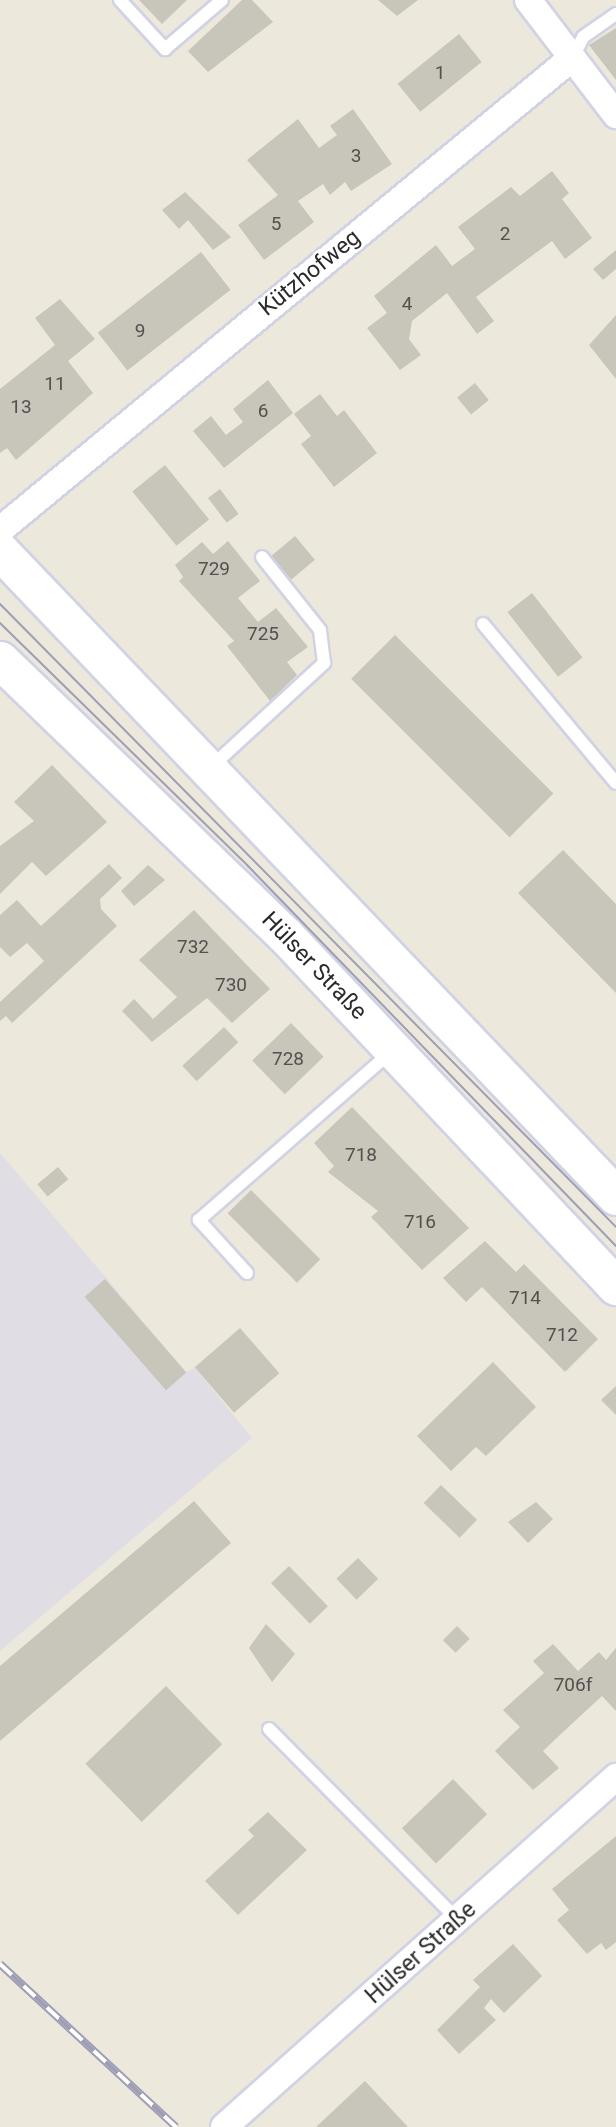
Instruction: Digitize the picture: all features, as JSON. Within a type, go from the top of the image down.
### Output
[{"type":"street","points":[[528,0],[616,115]]},
{"type":"street","name":"Kützhofweg","points":[[0,530],[572,58]]},
{"type":"street","points":[[0,551],[616,1196]]},
{"type":"street","name":"Hülser Straße","points":[[0,660],[394,1049],[616,1286]]},
{"type":"street","name":"Hülser Straße","points":[[224,2127],[616,1777]]},
{"type":"lane","points":[[120,0],[165,49],[222,0]]},
{"type":"lane","name":"Kützhofweg","points":[[572,58],[583,37],[616,14]]},
{"type":"lane","points":[[208,770],[324,663],[320,630],[262,557]]},
{"type":"lane","points":[[483,624],[616,783]]},
{"type":"lane","points":[[247,1273],[199,1220],[394,1049]]},
{"type":"lane","points":[[269,1729],[458,1920]]},
{"type":"shaded area","points":[[0,1153],[186,1372],[195,1368],[252,1438],[0,1651]]},
{"type":"building","points":[[139,0],[187,0],[162,24]]},
{"type":"building","points":[[242,0],[252,0],[273,22],[208,72],[188,51]]},
{"type":"building","points":[[378,0],[418,0],[397,16]]},
{"type":"building","points":[[616,28],[616,80],[589,45]]},
{"type":"building","points":[[459,34],[482,62],[420,112],[398,84]]},
{"type":"building","points":[[353,109],[392,164],[351,191],[345,182],[330,195],[323,184],[298,201],[314,222],[264,260],[238,225],[278,195],[247,160],[298,119],[319,148],[337,135],[330,126]]},
{"type":"building","points":[[552,171],[569,193],[562,199],[592,238],[565,259],[552,241],[476,297],[494,321],[477,334],[447,293],[412,321],[409,339],[421,355],[400,370],[367,328],[387,313],[374,296],[436,245],[452,266],[475,249],[458,227],[511,187],[520,196]]},
{"type":"building","points":[[185,192],[231,237],[213,250],[188,220],[179,229],[162,210]]},
{"type":"building","points":[[616,250],[616,269],[603,280],[593,269]]},
{"type":"building","points":[[201,252],[231,290],[127,370],[98,333]]},
{"type":"building","points":[[60,299],[95,339],[68,361],[93,393],[16,460],[7,448],[0,453],[0,389],[55,345],[35,318]]},
{"type":"building","points":[[616,315],[616,379],[589,345]]},
{"type":"building","points":[[268,380],[293,413],[224,468],[193,431],[211,416],[226,435],[243,422],[233,409]]},
{"type":"building","points":[[475,383],[489,400],[471,415],[457,397]]},
{"type":"building","points":[[320,394],[337,416],[344,410],[377,453],[334,487],[301,444],[311,436],[294,414]]},
{"type":"building","points":[[165,465],[209,519],[176,546],[132,491]]},
{"type":"building","points":[[220,489],[239,514],[227,523],[208,498]]},
{"type":"building","points":[[295,536],[315,560],[291,580],[271,556]]},
{"type":"building","points":[[228,541],[260,581],[238,598],[258,622],[276,608],[308,647],[287,662],[297,675],[270,701],[227,646],[234,641],[179,581],[183,577],[175,565],[202,542],[213,554]]},
{"type":"building","points":[[532,593],[582,658],[558,677],[508,612]]},
{"type":"building","points":[[395,635],[553,793],[510,837],[351,679]]},
{"type":"building","points":[[52,765],[107,822],[46,876],[32,862],[0,894],[0,846],[34,821],[14,802]]},
{"type":"building","points":[[563,850],[616,904],[616,993],[518,893]]},
{"type":"building","points":[[109,864],[122,878],[100,899],[101,909],[117,926],[12,1023],[6,1016],[0,1021],[0,1002],[44,961],[27,943],[10,957],[0,947],[0,915],[17,900],[41,926]]},
{"type":"building","points":[[148,865],[165,880],[134,906],[121,891]]},
{"type":"building","points":[[194,910],[270,989],[232,1023],[207,998],[152,1042],[122,1011],[134,999],[153,1019],[177,997],[139,960]]},
{"type":"building","points":[[291,1023],[324,1057],[285,1094],[252,1061]]},
{"type":"building","points":[[224,1027],[238,1042],[197,1081],[182,1066]]},
{"type":"building","points":[[352,1107],[469,1228],[422,1270],[371,1217],[378,1211],[328,1172],[334,1166],[314,1143]]},
{"type":"building","points":[[58,1167],[68,1179],[48,1197],[37,1184]]},
{"type":"building","points":[[251,1190],[320,1259],[297,1283],[228,1213]]},
{"type":"building","points":[[485,1241],[516,1272],[524,1264],[598,1339],[565,1372],[482,1287],[466,1302],[443,1278]]},
{"type":"building","points":[[105,1279],[186,1373],[166,1390],[85,1297]]},
{"type":"building","points":[[240,1328],[279,1373],[234,1413],[195,1367]]},
{"type":"building","points":[[493,1362],[536,1407],[486,1456],[476,1447],[451,1471],[417,1436]]},
{"type":"building","points":[[616,1386],[616,1415],[601,1400]]},
{"type":"building","points":[[441,1485],[477,1520],[460,1538],[424,1503]]},
{"type":"building","points":[[194,1501],[231,1543],[0,1741],[0,1666]]},
{"type":"building","points":[[536,1502],[553,1519],[528,1543],[508,1522]]},
{"type":"building","points":[[358,1558],[378,1579],[357,1600],[336,1579]]},
{"type":"building","points":[[289,1566],[328,1606],[310,1624],[271,1583]]},
{"type":"building","points":[[266,1624],[295,1654],[272,1682],[249,1648]]},
{"type":"building","points":[[457,1626],[470,1639],[456,1653],[443,1640]]},
{"type":"building","points":[[553,1644],[578,1671],[599,1652],[606,1660],[616,1648],[616,1711],[602,1696],[543,1751],[559,1768],[533,1790],[495,1751],[520,1727],[503,1710],[544,1673],[533,1661]]},
{"type":"building","points":[[166,1686],[222,1744],[142,1822],[85,1764]]},
{"type":"building","points":[[453,1779],[487,1814],[436,1864],[402,1828]]},
{"type":"building","points":[[268,1812],[307,1850],[238,1915],[205,1881],[254,1836],[248,1830]]},
{"type":"building","points":[[616,1836],[616,1942],[606,1950],[601,1943],[587,1954],[557,1920],[569,1910],[552,1889]]},
{"type":"building","points":[[513,1944],[542,1976],[504,2013],[491,1999],[484,2008],[496,2020],[459,2054],[437,2030],[480,1987],[473,1980]]},
{"type":"building","points":[[365,2081],[408,2127],[316,2127]]},
{"type":"tram line","points":[[0,604],[616,1227]]},
{"type":"tram line","points":[[0,623],[248,866],[616,1246]]},
{"type":"railway","points":[[0,1964],[176,2127]]}]
